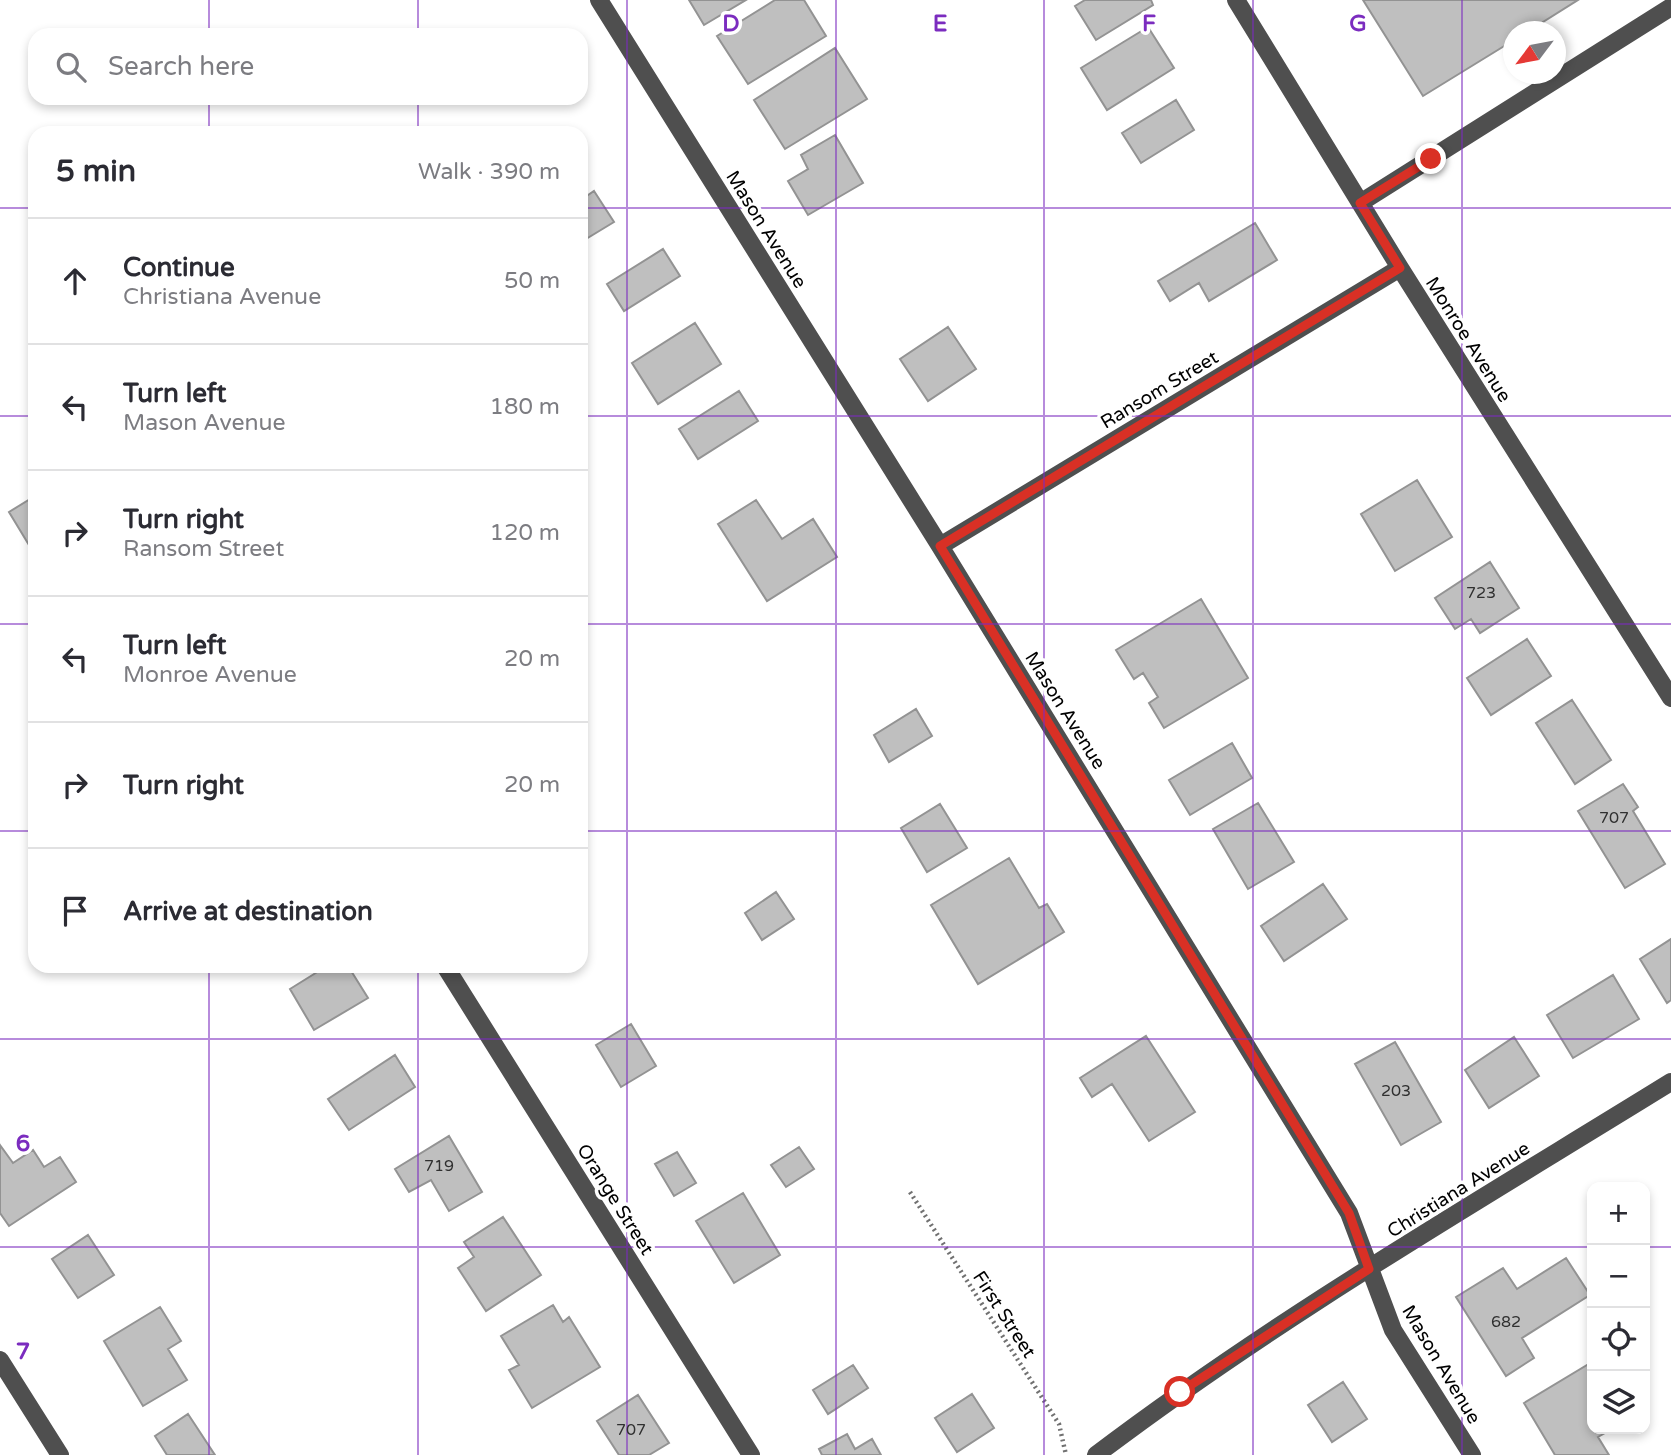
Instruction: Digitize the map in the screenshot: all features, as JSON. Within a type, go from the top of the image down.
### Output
[{"type":"street","name":"Mason Avenue","points":[[599,0],[940,546],[1349,1213],[1394,1329],[1472,1455]]},
{"type":"street","name":"Monroe Avenue","points":[[1236,0],[1400,268],[1671,698]]},
{"type":"street","points":[[1360,203],[1671,7]]},
{"type":"street","name":"Ransom Street","points":[[940,546],[1400,268]]},
{"type":"street","name":"Orange Street","points":[[449,973],[751,1455]]},
{"type":"street","name":"Christiana Avenue","points":[[1096,1455],[1180,1392],[1369,1269],[1671,1082]]},
{"type":"street","points":[[0,1360],[60,1455]]},
{"type":"path","name":"First Street","points":[[910,1192],[1059,1424],[1066,1455]]},
{"type":"building","points":[[689,0],[746,0],[704,25]]},
{"type":"building","points":[[775,0],[804,0],[826,36],[748,84],[717,36]]},
{"type":"building","points":[[1085,0],[1151,0],[1153,5],[1096,40],[1075,6]]},
{"type":"building","points":[[1363,0],[1578,0],[1545,21],[1503,21],[1503,47],[1423,96]]},
{"type":"building","points":[[1148,27],[1174,68],[1107,110],[1081,68]]},
{"type":"building","points":[[835,48],[867,99],[785,149],[754,100]]},
{"type":"building","points":[[1176,100],[1194,130],[1141,163],[1122,133]]},
{"type":"building","points":[[835,135],[863,183],[808,215],[788,181],[808,169],[801,155]]},
{"type":"building","points":[[594,191],[614,222],[588,238],[588,195]]},
{"type":"building","points":[[1255,223],[1277,260],[1209,301],[1199,283],[1170,301],[1158,281]]},
{"type":"building","points":[[663,249],[680,276],[624,311],[607,284]]},
{"type":"building","points":[[695,323],[721,364],[658,404],[632,363]]},
{"type":"building","points":[[948,327],[976,369],[928,401],[900,359]]},
{"type":"building","points":[[739,391],[758,421],[698,459],[679,429]]},
{"type":"building","points":[[1417,480],[1452,537],[1395,571],[1361,514]]},
{"type":"building","points":[[28,500],[28,543],[9,512]]},
{"type":"building","points":[[756,500],[782,539],[813,519],[837,557],[767,601],[718,524]]},
{"type":"building","points":[[1490,562],[1519,608],[1480,633],[1471,619],[1455,629],[1435,598]]},
{"type":"building","points":[[1201,599],[1248,678],[1164,728],[1149,703],[1158,697],[1143,673],[1134,679],[1116,650]]},
{"type":"building","points":[[1527,639],[1551,676],[1491,715],[1467,678]]},
{"type":"building","points":[[1572,700],[1611,760],[1575,784],[1536,723]]},
{"type":"building","points":[[916,709],[932,736],[889,762],[874,735]]},
{"type":"building","points":[[1232,743],[1252,778],[1190,815],[1169,780]]},
{"type":"building","points":[[1623,784],[1638,807],[1633,811],[1665,864],[1625,888],[1578,811]]},
{"type":"building","points":[[1258,803],[1294,862],[1248,889],[1213,829]]},
{"type":"building","points":[[940,804],[967,848],[927,872],[901,828]]},
{"type":"building","points":[[1009,858],[1039,908],[1047,904],[1064,932],[978,984],[931,905]]},
{"type":"building","points":[[1323,884],[1347,919],[1284,961],[1261,926]]},
{"type":"building","points":[[776,892],[794,919],[762,940],[745,913]]},
{"type":"building","points":[[1671,939],[1671,1000],[1667,1003],[1640,959]]},
{"type":"building","points":[[316,973],[352,973],[368,998],[314,1030],[290,989]]},
{"type":"building","points":[[1613,975],[1639,1019],[1573,1058],[1547,1015]]},
{"type":"building","points":[[631,1024],[656,1066],[621,1087],[596,1045]]},
{"type":"building","points":[[1146,1036],[1195,1112],[1149,1141],[1112,1084],[1092,1097],[1080,1078]]},
{"type":"building","points":[[1514,1037],[1539,1076],[1489,1108],[1465,1070]]},
{"type":"building","points":[[1395,1042],[1441,1122],[1401,1145],[1355,1064]]},
{"type":"building","points":[[395,1055],[415,1087],[349,1130],[328,1099]]},
{"type":"building","points":[[449,1136],[482,1192],[449,1211],[431,1180],[409,1192],[395,1169]]},
{"type":"building","points":[[0,1145],[13,1163],[33,1150],[44,1167],[60,1157],[76,1182],[9,1226],[0,1213]]},
{"type":"building","points":[[799,1147],[814,1169],[786,1187],[771,1165]]},
{"type":"building","points":[[677,1152],[696,1183],[674,1196],[655,1164]]},
{"type":"building","points":[[743,1193],[780,1255],[734,1283],[696,1221]]},
{"type":"building","points":[[503,1217],[541,1275],[486,1311],[458,1268],[474,1257],[464,1242]]},
{"type":"building","points":[[88,1235],[114,1275],[78,1298],[52,1259]]},
{"type":"building","points":[[1566,1258],[1587,1290],[1587,1297],[1522,1338],[1534,1358],[1506,1376],[1456,1297],[1503,1268],[1517,1289]]},
{"type":"building","points":[[553,1305],[563,1322],[569,1317],[600,1367],[532,1408],[509,1370],[519,1365],[501,1336]]},
{"type":"building","points":[[160,1307],[181,1341],[168,1349],[187,1380],[143,1406],[104,1341]]},
{"type":"building","points":[[853,1365],[868,1388],[828,1414],[813,1390]]},
{"type":"building","points":[[1587,1365],[1587,1434],[1603,1434],[1598,1437],[1609,1455],[1555,1455],[1524,1403]]},
{"type":"building","points":[[1343,1382],[1367,1419],[1332,1442],[1308,1405]]},
{"type":"building","points":[[972,1394],[994,1428],[957,1452],[935,1418]]},
{"type":"building","points":[[638,1395],[669,1443],[649,1455],[619,1455],[597,1421]]},
{"type":"building","points":[[188,1414],[215,1455],[167,1455],[155,1436]]},
{"type":"building","points":[[847,1434],[855,1449],[872,1439],[881,1455],[822,1455],[819,1449]]},
{"type":"route","points":[[1180,1392],[1369,1269],[1349,1213],[940,546],[1400,268],[1360,203],[1431,159]]}]
